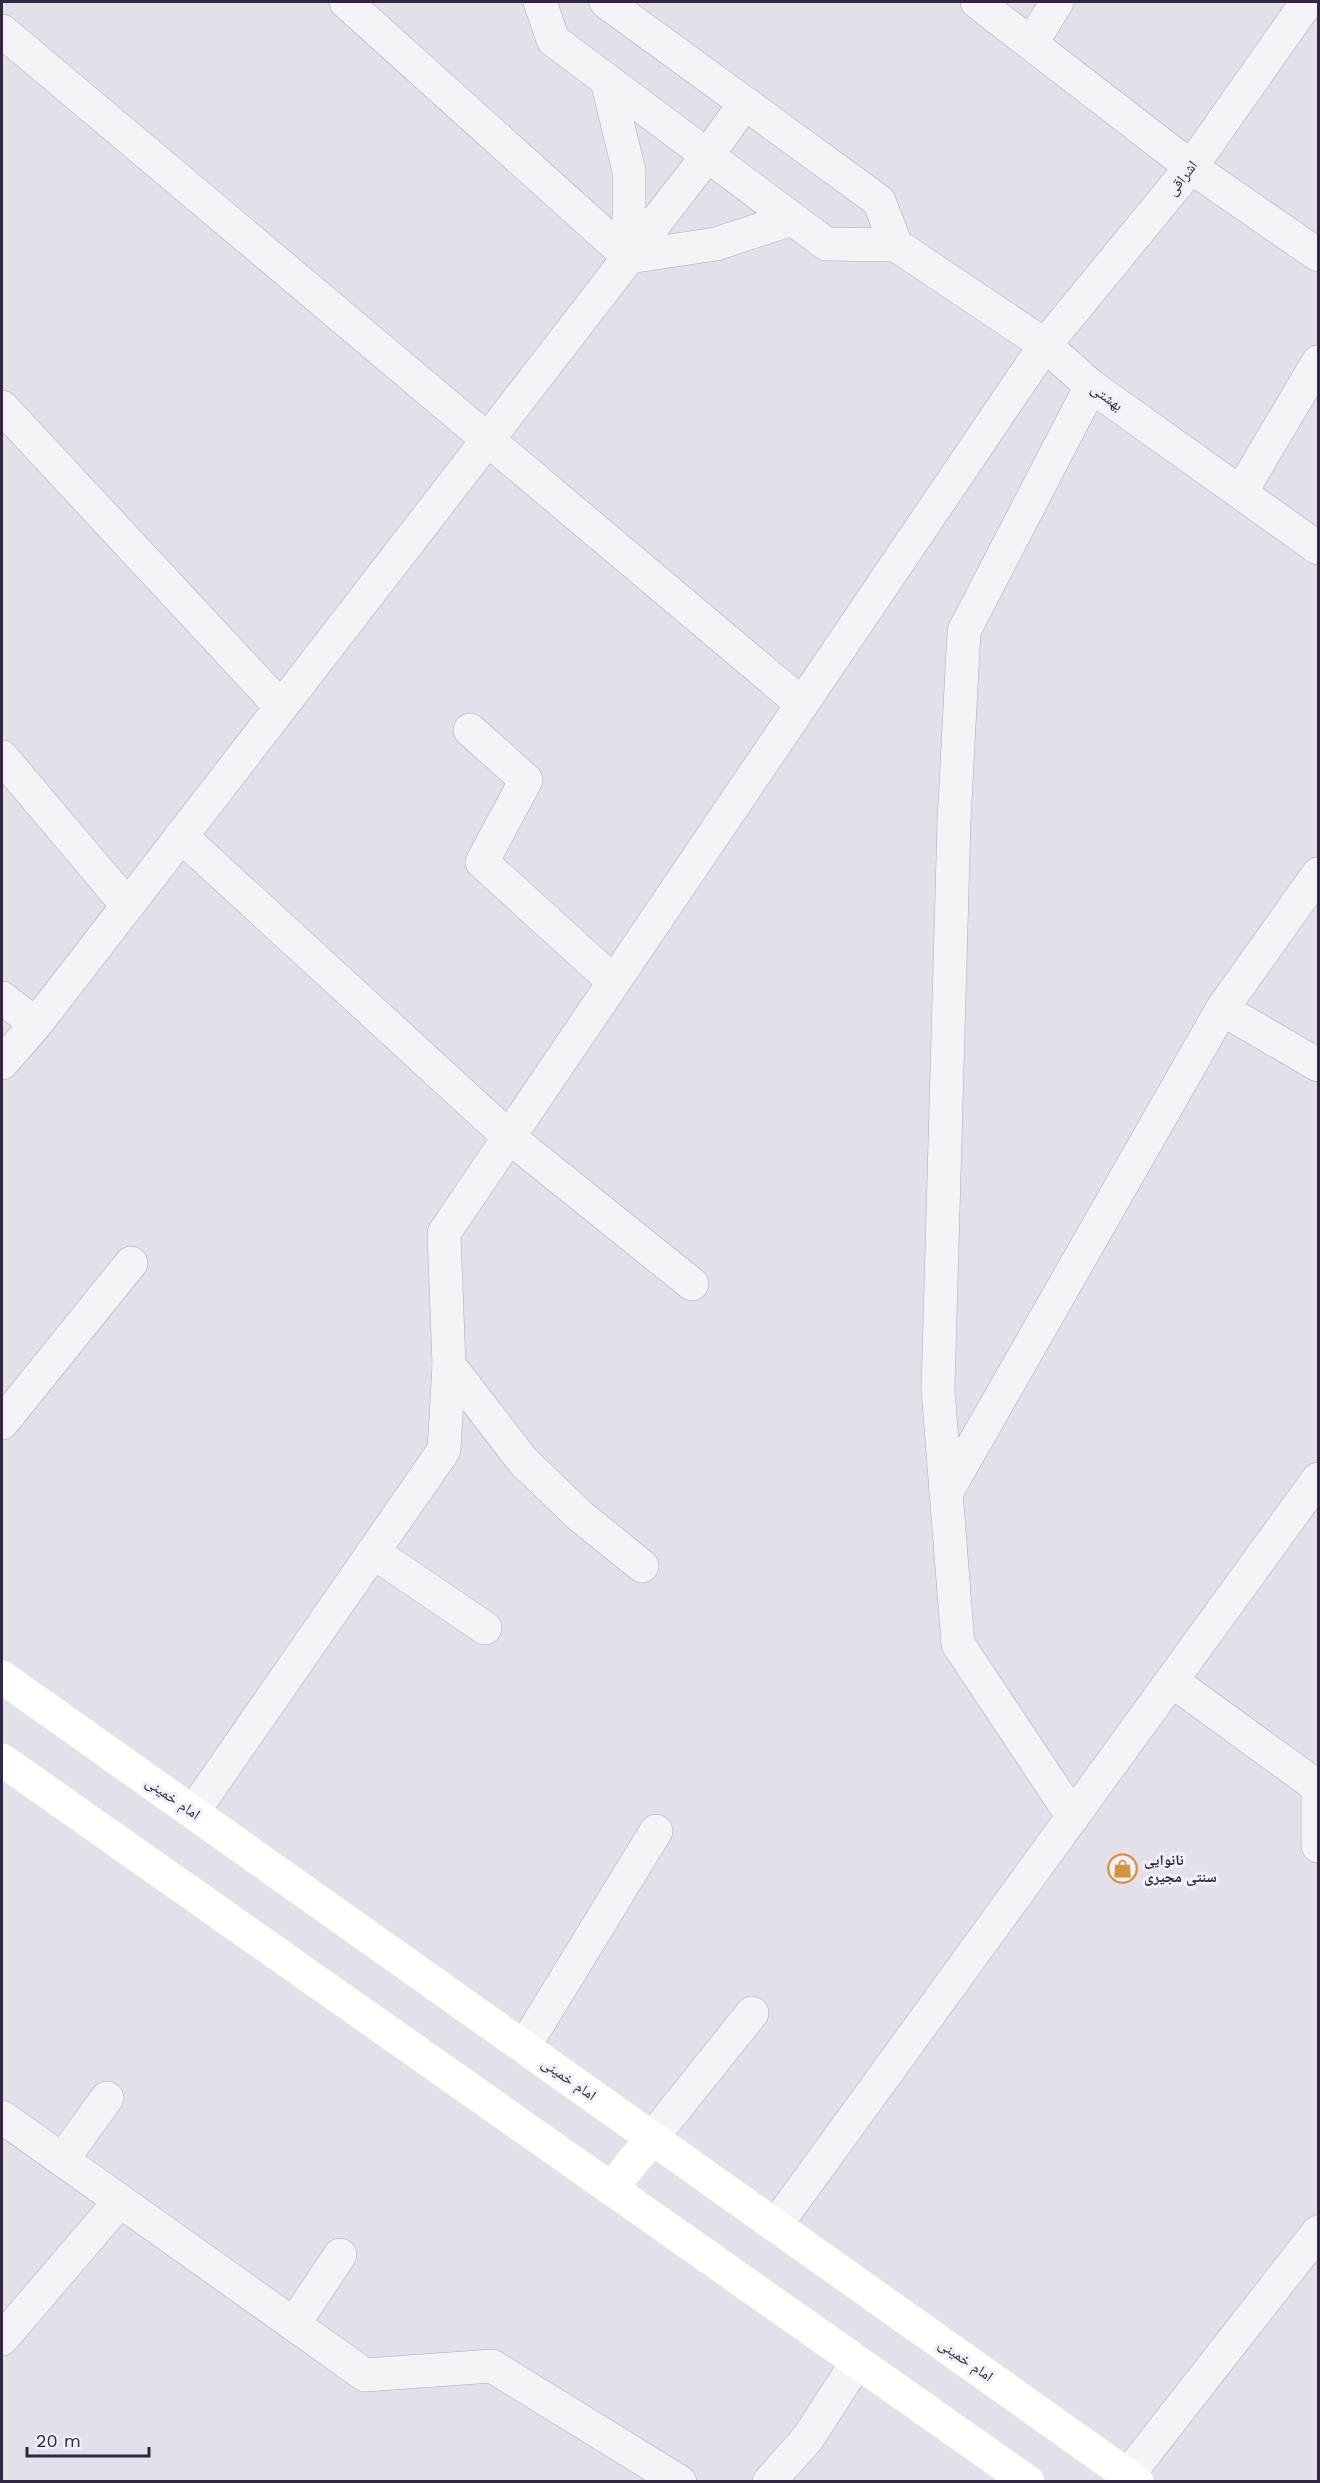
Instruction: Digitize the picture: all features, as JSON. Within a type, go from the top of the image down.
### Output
[{"type":"main road","name":"امام خمینی","points":[[2,1677],[1132,2478]]},
{"type":"main road","points":[[2,1760],[1028,2481]]},
{"type":"main road","points":[[611,2189],[652,2138]]},
{"type":"street","points":[[346,2],[629,257]]},
{"type":"street","points":[[540,2],[553,40],[826,244],[896,245],[879,201],[606,2]]},
{"type":"street","points":[[976,2],[1191,167],[1318,255]]},
{"type":"street","points":[[1032,44],[1057,2]]},
{"type":"street","name":"اشراقی","points":[[193,1812],[444,1450],[449,1365],[444,1233],[1045,345],[1191,167],[1307,2]]},
{"type":"street","points":[[2,31],[802,704]]},
{"type":"street","points":[[607,81],[629,171],[629,257]]},
{"type":"street","points":[[2,1063],[36,1024],[488,440],[707,156],[745,103]]},
{"type":"street","points":[[629,257],[716,244],[792,219]]},
{"type":"street","name":"بهشتی","points":[[896,245],[1045,345],[1091,386],[1318,548]]},
{"type":"street","points":[[1240,492],[1318,362]]},
{"type":"street","points":[[1073,1817],[958,1644],[938,1390],[954,821],[964,632],[1091,386]]},
{"type":"street","points":[[2,407],[281,707]]},
{"type":"street","points":[[470,730],[526,780],[482,862],[614,982]]},
{"type":"street","points":[[2,757],[127,905]]},
{"type":"street","points":[[181,836],[509,1137],[692,1284]]},
{"type":"street","points":[[946,1493],[1222,1009],[1318,874]]},
{"type":"street","points":[[2,998],[36,1024]]},
{"type":"street","points":[[1222,1009],[1318,1065]]},
{"type":"street","points":[[2,1423],[131,1263]]},
{"type":"street","points":[[449,1365],[523,1461],[579,1515],[642,1566]]},
{"type":"street","points":[[776,2225],[1318,1479]]},
{"type":"street","points":[[373,1552],[485,1628]]},
{"type":"street","points":[[1172,1681],[1318,1786],[1318,1846]]},
{"type":"street","points":[[524,2047],[656,1831]]},
{"type":"street","points":[[652,2138],[752,2013]]},
{"type":"street","points":[[62,2160],[107,2098]]},
{"type":"street","points":[[2,2117],[365,2375],[492,2366],[680,2481]]},
{"type":"street","points":[[2,2339],[120,2201]]},
{"type":"street","points":[[1132,2478],[1318,2232]]},
{"type":"street","points":[[294,2324],[340,2255]]},
{"type":"street","points":[[770,2481],[808,2438],[857,2362]]},
{"type":"place","name":"نانوایی سنتی مجیری","points":[[1123,1869]]}]
